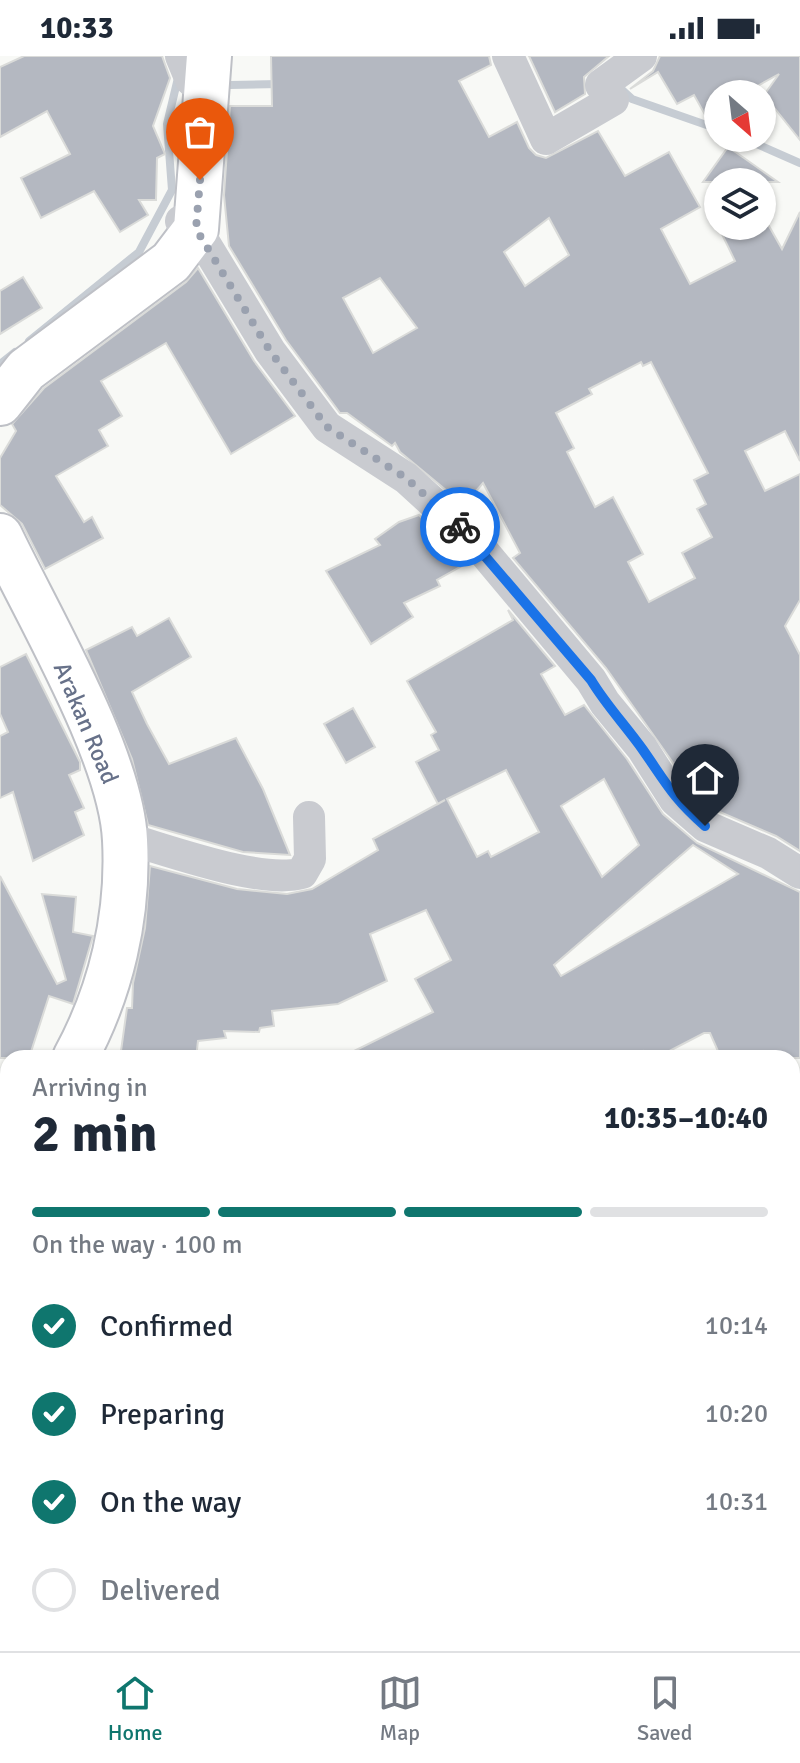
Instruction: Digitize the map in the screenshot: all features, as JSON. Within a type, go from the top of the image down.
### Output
[{"type":"main road","points":[[0,403],[26,370],[171,262],[187,224],[193,63]]},
{"type":"main road","points":[[0,370],[187,224]]},
{"type":"main road","name":"Arakan Road","points":[[0,536],[93,727],[114,786],[125,838],[116,953],[90,1030],[79,1050]]},
{"type":"main road","name":"Arakan Road","points":[[0,563],[92,753],[107,795],[110,853],[101,962],[71,1041],[65,1050]]},
{"type":"street","points":[[508,56],[546,139],[613,100],[622,69]]},
{"type":"street","points":[[187,224],[270,351],[327,427],[406,478],[472,538],[591,680],[605,703],[642,748],[675,800],[705,826],[768,853],[800,873]]},
{"type":"street","points":[[125,838],[237,869],[288,877],[302,873],[310,859],[309,817]]},
{"type":"building","points":[[24,56],[162,56],[170,78],[153,126],[165,154],[157,158],[156,200],[139,200],[148,215],[120,232],[94,191],[41,218],[21,178],[70,154],[47,111],[0,137],[0,67]]},
{"type":"building","points":[[271,56],[489,56],[491,65],[459,81],[489,137],[517,122],[529,148],[536,155],[546,158],[598,131],[625,176],[669,152],[700,207],[661,229],[690,284],[735,261],[725,240],[776,238],[782,249],[800,212],[800,461],[785,431],[745,451],[765,491],[800,474],[800,600],[785,626],[800,655],[800,851],[776,836],[715,810],[690,787],[606,668],[513,558],[520,553],[483,483],[464,505],[400,452],[395,443],[392,446],[347,413],[340,413],[286,340],[229,246],[224,195],[230,106],[272,106]],"holes":[[[549,218],[569,255],[525,286],[504,252]],[[380,278],[417,328],[373,353],[343,298]],[[641,362],[643,366],[651,362],[708,473],[694,480],[706,504],[697,509],[712,537],[682,553],[695,578],[649,602],[628,562],[643,554],[613,497],[595,507],[567,452],[574,448],[556,413],[592,394],[589,389]]]},
{"type":"building","points":[[529,56],[609,56],[584,77],[585,94],[555,112]]},
{"type":"building","points":[[660,56],[800,56],[800,140],[776,110],[775,80],[779,74],[768,80],[704,80],[704,113],[694,95],[677,104],[658,72],[630,89],[653,71]]},
{"type":"building","points":[[724,152],[735,152],[758,168],[713,168]]},
{"type":"building","points":[[198,268],[254,361],[295,416],[231,454],[166,343],[101,381],[122,416],[99,430],[108,446],[56,476],[84,522],[92,517],[103,538],[45,569],[22,524],[0,505],[0,458],[16,431],[12,424],[44,388],[186,282]]},
{"type":"building","points":[[23,277],[42,308],[0,334],[0,291]]},
{"type":"building","points":[[419,515],[467,563],[437,580],[440,586],[404,603],[413,617],[371,644],[326,571],[380,545],[375,539],[399,522]]},
{"type":"building","points":[[508,610],[555,666],[541,674],[565,715],[584,705],[627,759],[663,814],[697,843],[800,892],[800,1050],[717,1050],[710,1033],[704,1033],[671,1050],[356,1050],[433,1012],[415,979],[451,960],[426,910],[370,934],[387,981],[338,1004],[272,1011],[274,1026],[260,1028],[259,1032],[224,1031],[226,1038],[198,1041],[197,1050],[121,1050],[127,1008],[132,1008],[133,983],[145,928],[150,866],[237,889],[287,894],[312,889],[378,850],[373,839],[438,804],[416,762],[439,750],[431,735],[436,732],[407,681],[513,620]],"holes":[[[506,770],[539,832],[491,857],[488,851],[477,857],[447,799]],[[604,779],[639,845],[602,877],[561,806]],[[693,845],[738,874],[561,976],[554,965]]]},
{"type":"building","points":[[169,618],[191,657],[132,692],[147,724],[169,764],[236,738],[263,789],[290,855],[243,852],[148,825],[132,759],[86,650],[132,627],[137,636]]},
{"type":"building","points":[[26,654],[80,762],[80,770],[69,775],[84,808],[75,812],[84,835],[33,861],[13,792],[0,798],[0,736],[8,732],[0,714],[0,667]]},
{"type":"building","points":[[353,708],[375,747],[346,763],[324,724]]},
{"type":"building","points":[[0,876],[57,984],[66,980],[42,894],[76,897],[73,932],[93,936],[73,1004],[49,996],[32,1050],[0,1050]]},
{"type":"waterway","points":[[29,341],[139,252],[172,190],[167,124],[178,78]]},
{"type":"waterway","points":[[230,85],[279,84]]},
{"type":"waterway","points":[[620,88],[632,99],[704,124]]},
{"type":"waterway","points":[[775,152],[800,163]]},
{"type":"waterway","points":[[0,364],[15,352]]},
{"type":"way so far","points":[[200,180],[196,229],[270,351],[327,427],[406,478],[460,527]]},
{"type":"route","points":[[460,527],[541,617],[591,680],[605,703],[642,748],[675,800],[705,826]]}]
